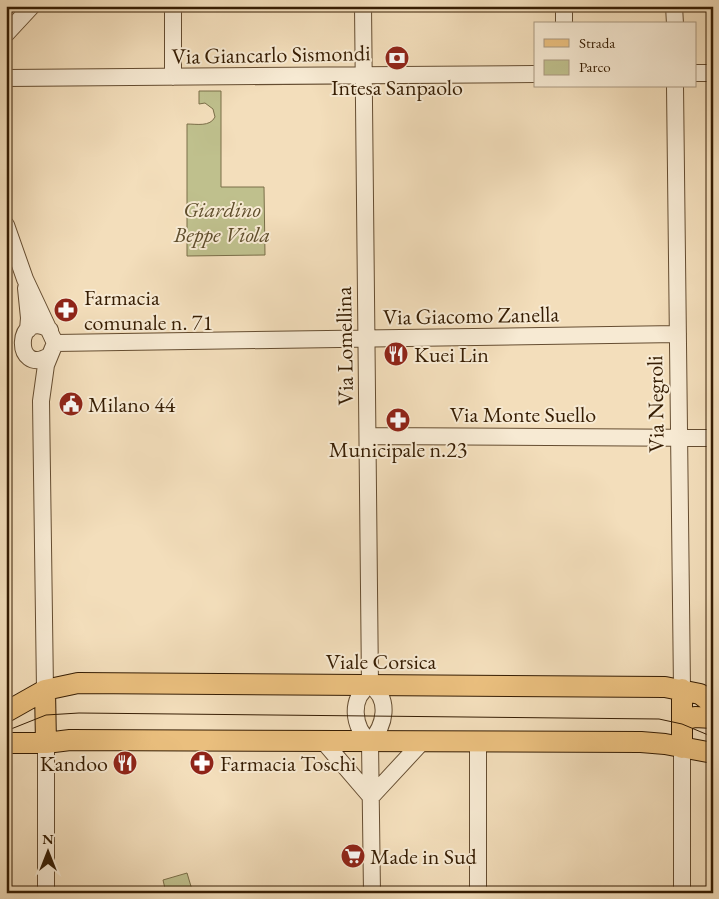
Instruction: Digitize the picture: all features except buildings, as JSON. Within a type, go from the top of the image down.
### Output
[{"type":"main road","name":"Viale Corsica","points":[[6,712],[45,690],[78,683],[682,689],[700,694],[713,704]]},
{"type":"main road","name":"Via Negroli","points":[[682,689],[682,748]]},
{"type":"main road","points":[[45,690],[46,743]]},
{"type":"main road","points":[[682,720],[695,717],[713,718]]},
{"type":"main road","points":[[6,742],[46,743],[70,740],[641,742],[665,744],[713,753]]},
{"type":"street","points":[[6,34],[32,6]]},
{"type":"street","points":[[173,6],[173,77]]},
{"type":"street","name":"Via Lomellina","points":[[363,6],[370,685]]},
{"type":"street","points":[[564,6],[564,22]]},
{"type":"street","points":[[674,6],[674,22]]},
{"type":"street","points":[[696,73],[713,73]]},
{"type":"street","name":"Via Giancarlo Sismondi","points":[[6,78],[534,74]]},
{"type":"street","name":"Via Negroli","points":[[675,88],[682,689]]},
{"type":"street","points":[[6,225],[51,343],[41,402],[45,690]]},
{"type":"street","points":[[25,279],[29,318],[28,330]]},
{"type":"street","points":[[41,402],[20,350],[22,337],[28,330],[39,326],[51,343]]},
{"type":"street","name":"Via Giacomo Zanella","points":[[51,343],[367,340],[678,334]]},
{"type":"street","points":[[20,350],[39,360],[51,343]]},
{"type":"street","name":"Via Monte Suello","points":[[368,436],[713,438]]},
{"type":"street","points":[[370,742],[359,730],[355,713],[361,694],[370,685],[381,699],[384,713],[381,727],[370,742],[372,893]]},
{"type":"street","points":[[323,741],[371,797]]},
{"type":"street","points":[[371,797],[422,742]]},
{"type":"street","points":[[478,742],[478,893]]},
{"type":"street","points":[[46,743],[46,893]]},
{"type":"street","points":[[682,748],[682,893]]},
{"type":"green space","name":"Giardino Beppe Viola","points":[[199,91],[221,91],[221,187],[264,187],[265,255],[187,256],[187,124],[207,124],[215,117],[213,109],[205,103],[199,104]]},
{"type":"green space","points":[[187,873],[193,893],[166,893],[163,880]]},
{"type":"tram line","points":[[6,731],[46,715],[79,713],[659,719],[682,724],[713,737]]},
{"type":"place","name":"Intesa Sanpaolo","points":[[397,58]]},
{"type":"place","name":"Farmacia comunale n. 71","points":[[66,310]]},
{"type":"place","name":"Kuei Lin","points":[[396,354]]},
{"type":"place","name":"Milano 44","points":[[71,404]]},
{"type":"place","name":"Municipale n.23","points":[[398,420]]},
{"type":"place","name":"Kandoo","points":[[125,763]]},
{"type":"place","name":"Farmacia Toschi","points":[[202,763]]},
{"type":"place","name":"Made in Sud","points":[[353,856]]}]
